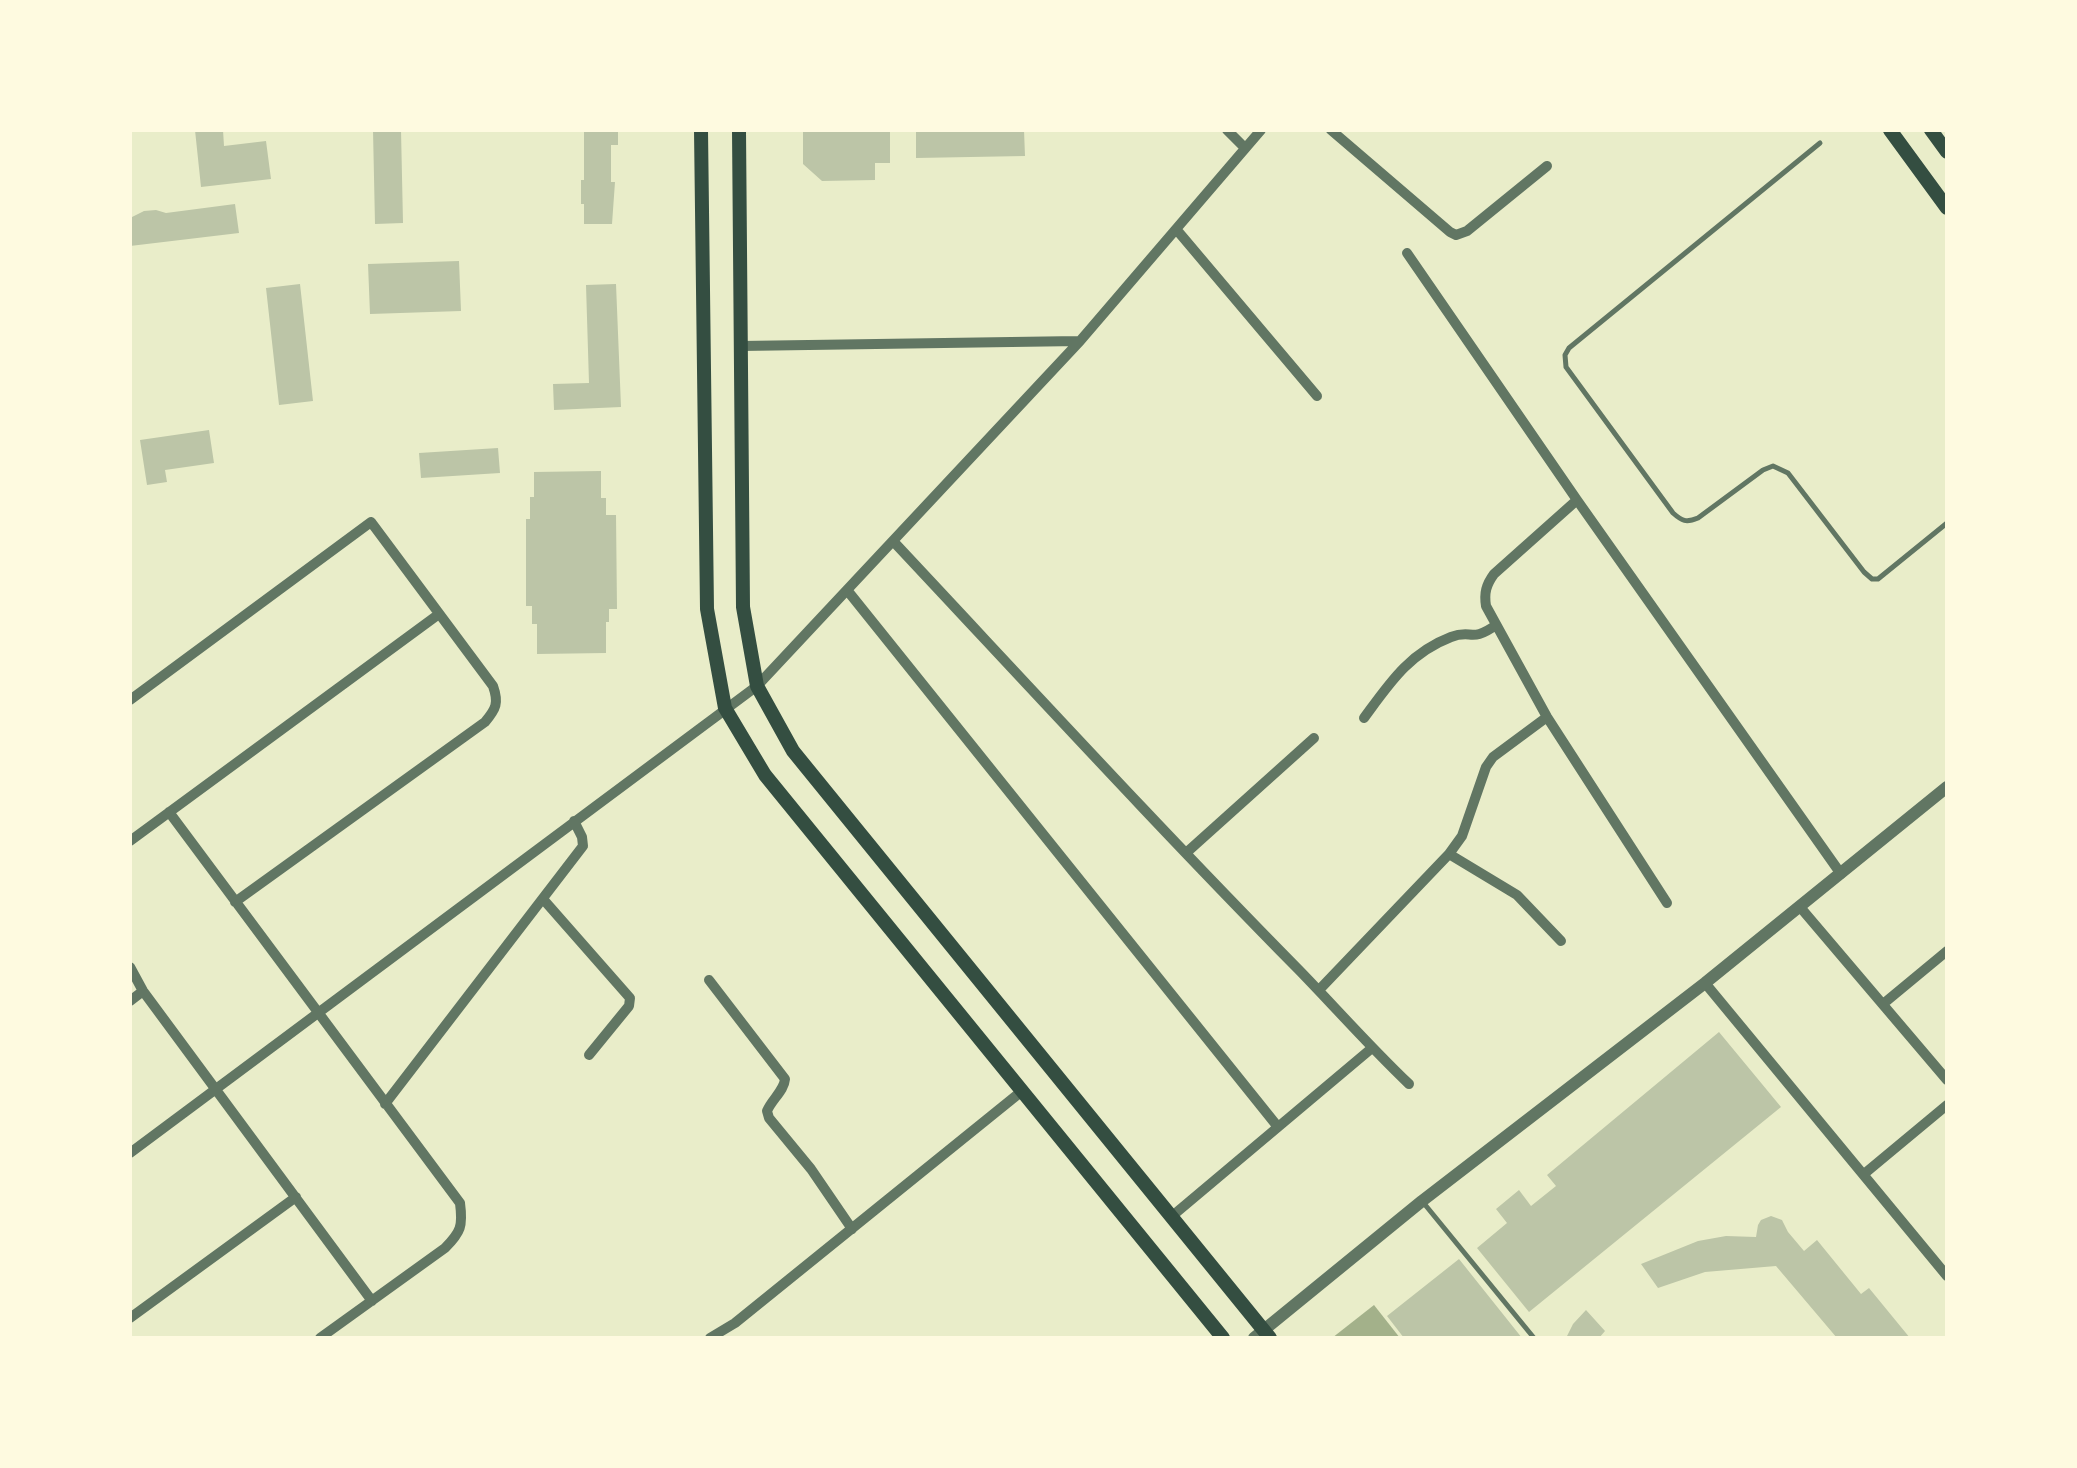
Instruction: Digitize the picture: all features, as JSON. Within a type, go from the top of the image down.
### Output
[{"type":"main road","points":[[701,130],[707,609],[725,708],[765,774],[1224,1338]]},
{"type":"main road","points":[[738,130],[743,607],[757,686],[793,751],[1171,1217],[1262,1336]]},
{"type":"main road","points":[[1890,130],[1947,208]]},
{"type":"main road","points":[[1931,130],[1947,152]]},
{"type":"street","points":[[1227,130],[1245,148]]},
{"type":"street","points":[[130,1153],[757,686],[1080,341],[1261,130]]},
{"type":"street","points":[[1331,130],[1456,235],[1467,231],[1547,166]]},
{"type":"street","points":[[1176,229],[1317,396]]},
{"type":"street","points":[[1407,253],[1841,874]]},
{"type":"street","points":[[740,346],[1080,341]]},
{"type":"street","points":[[1577,500],[1494,574],[1487,583],[1486,606],[1547,717],[1667,903]]},
{"type":"street","points":[[130,700],[372,522],[492,686],[498,699],[496,709],[485,722],[236,902]]},
{"type":"street","points":[[893,541],[1409,1084]]},
{"type":"street","points":[[847,590],[1278,1127]]},
{"type":"street","points":[[130,840],[439,614]]},
{"type":"street","points":[[1364,718],[1408,662],[1451,637],[1482,635],[1496,625]]},
{"type":"street","points":[[1319,990],[1449,854],[1462,836],[1486,767],[1493,758],[1547,717]]},
{"type":"street","points":[[1186,853],[1314,738]]},
{"type":"street","points":[[1262,1336],[1422,1201],[1705,983],[1947,787]]},
{"type":"street","points":[[169,812],[460,1203],[459,1234],[445,1248],[320,1338]]},
{"type":"street","points":[[385,1104],[583,846],[574,821]]},
{"type":"street","points":[[1449,854],[1516,895],[1561,942]]},
{"type":"street","points":[[543,899],[630,998],[630,1006],[589,1056]]},
{"type":"street","points":[[1800,907],[1947,1080]]},
{"type":"street","points":[[1882,1004],[1947,951]]},
{"type":"street","points":[[130,966],[144,991],[372,1301]]},
{"type":"street","points":[[709,980],[786,1079],[767,1111],[770,1118],[852,1228]]},
{"type":"street","points":[[1705,983],[1947,1276]]},
{"type":"street","points":[[130,1001],[144,991]]},
{"type":"street","points":[[1171,1217],[1372,1048]]},
{"type":"street","points":[[710,1338],[735,1323],[1022,1091]]},
{"type":"street","points":[[1864,1174],[1947,1106]]},
{"type":"street","points":[[130,1318],[296,1197]]},
{"type":"lane","points":[[1820,143],[1569,348],[1566,367],[1682,521],[1698,518],[1773,466],[1788,474],[1864,572],[1878,580],[1947,523]]},
{"type":"lane","points":[[1422,1201],[1534,1338]]},
{"type":"shaded area","points":[[1374,1305],[1400,1338],[1332,1338]]},
{"type":"building","points":[[195,130],[223,130],[224,146],[266,141],[271,179],[201,187]]},
{"type":"building","points":[[373,130],[401,130],[403,223],[375,224]]},
{"type":"building","points":[[584,130],[618,130],[618,145],[611,145],[611,182],[615,182],[612,224],[584,224]]},
{"type":"building","points":[[803,130],[890,130],[890,163],[875,163],[875,180],[822,181],[803,164]]},
{"type":"building","points":[[916,130],[1024,130],[1025,156],[916,158]]},
{"type":"building","points":[[235,204],[239,233],[130,246],[130,218],[144,211],[166,213]]},
{"type":"building","points":[[459,261],[461,311],[370,314],[368,264]]},
{"type":"building","points":[[300,284],[313,401],[279,405],[266,288]]},
{"type":"building","points":[[616,284],[621,407],[554,410],[553,384],[589,383],[586,285]]},
{"type":"building","points":[[209,430],[214,463],[165,470],[167,482],[147,485],[140,440]]},
{"type":"building","points":[[498,448],[500,473],[421,478],[419,453]]},
{"type":"building","points":[[601,471],[601,498],[606,498],[606,515],[616,515],[617,609],[609,609],[606,653],[537,654],[537,624],[532,624],[532,606],[526,606],[526,519],[530,519],[530,497],[534,497],[534,472]]},
{"type":"building","points":[[1719,1032],[1781,1107],[1529,1312],[1477,1248],[1507,1223],[1496,1209],[1519,1190],[1531,1206],[1556,1186],[1547,1175]]},
{"type":"building","points":[[1771,1216],[1782,1220],[1804,1251],[1817,1240],[1861,1294],[1869,1288],[1910,1338],[1837,1338],[1776,1266],[1705,1272],[1658,1288],[1641,1264],[1698,1241],[1726,1236],[1756,1237],[1761,1220]]},
{"type":"building","points":[[1459,1259],[1522,1338],[1404,1338],[1387,1316]]},
{"type":"building","points":[[1586,1310],[1605,1331],[1599,1338],[1566,1338],[1573,1324]]}]
